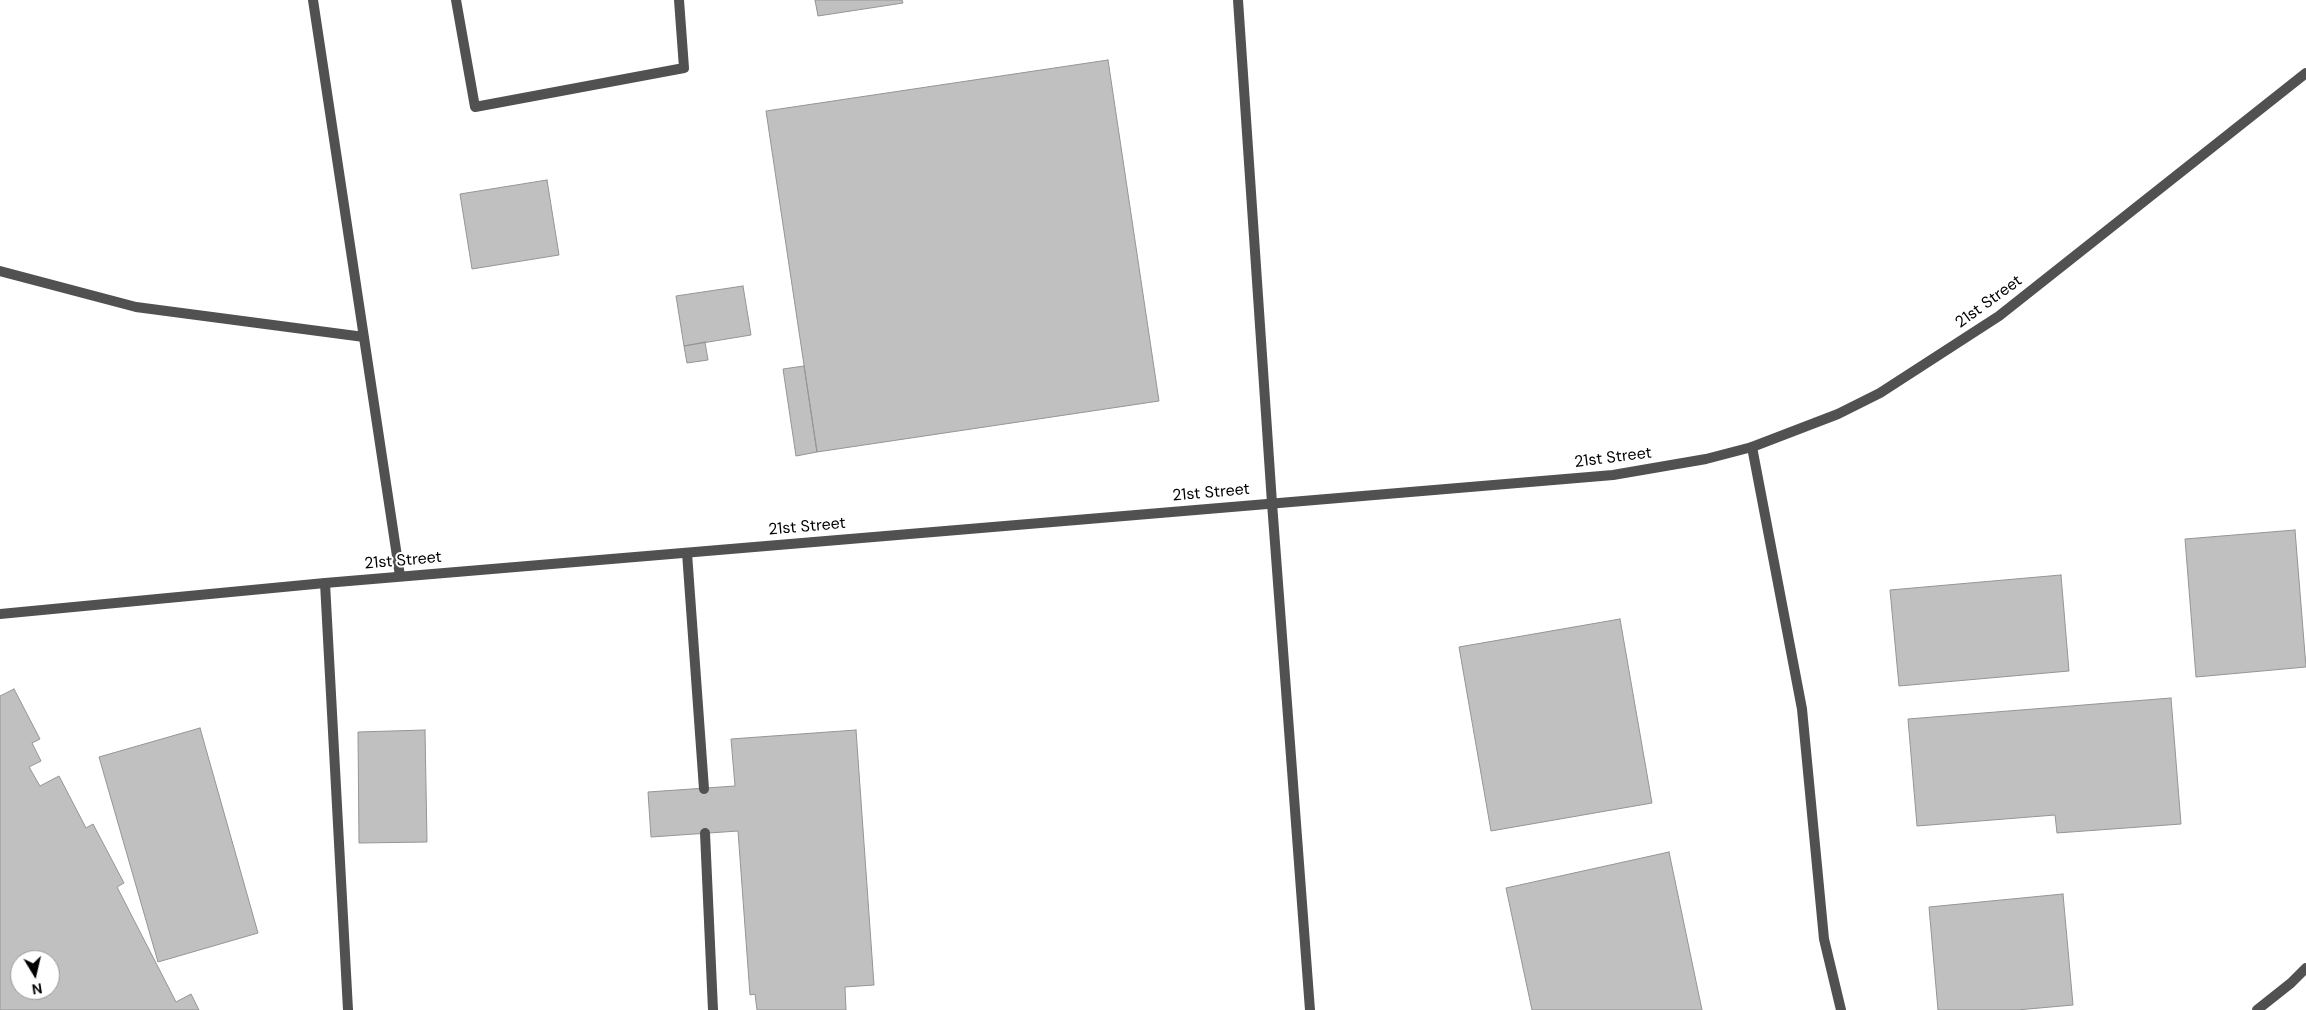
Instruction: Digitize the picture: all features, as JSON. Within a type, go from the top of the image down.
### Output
[{"type":"street","points":[[313,0],[400,576]]},
{"type":"street","points":[[456,0],[475,106],[684,68],[679,0]]},
{"type":"street","points":[[1238,0],[1272,503],[1310,1010]]},
{"type":"street","name":"21st Street","points":[[0,614],[400,576],[1613,475],[1706,459],[1752,447],[1838,414],[1880,392],[1999,316],[2306,73]]},
{"type":"street","points":[[0,271],[136,307],[364,337]]},
{"type":"street","points":[[1752,447],[1802,709],[1824,939],[1840,1010]]},
{"type":"street","points":[[687,552],[704,789]]},
{"type":"street","points":[[325,583],[348,1010]]},
{"type":"street","points":[[705,833],[713,1010]]},
{"type":"street","points":[[2257,1010],[2291,983],[2306,968]]},
{"type":"building","points":[[815,0],[902,0],[903,3],[818,16]]},
{"type":"building","points":[[1108,60],[1159,401],[817,452],[766,111]]},
{"type":"building","points":[[547,180],[559,255],[472,269],[460,194]]},
{"type":"building","points":[[743,286],[751,335],[684,346],[676,296]]},
{"type":"building","points":[[705,342],[708,360],[687,363],[684,346]]},
{"type":"building","points":[[804,366],[817,452],[796,456],[783,369]]},
{"type":"building","points":[[2295,530],[2306,667],[2196,677],[2185,539]]},
{"type":"building","points":[[2061,575],[2069,671],[1899,686],[1890,590]]},
{"type":"building","points":[[1620,619],[1652,803],[1491,831],[1459,647]]},
{"type":"building","points":[[14,689],[40,739],[32,743],[41,761],[29,767],[40,786],[59,776],[86,828],[93,824],[124,883],[117,887],[176,1002],[191,994],[199,1010],[0,1010],[0,696]]},
{"type":"building","points":[[2171,698],[2181,824],[2057,833],[2055,815],[1917,826],[1908,719]]},
{"type":"building","points":[[200,728],[258,933],[158,962],[99,757]]},
{"type":"building","points":[[425,730],[427,842],[359,843],[358,732]]},
{"type":"building","points":[[856,730],[874,985],[845,987],[846,1010],[757,1010],[755,994],[750,995],[738,831],[651,837],[648,792],[735,786],[731,739]]},
{"type":"building","points":[[1669,852],[1702,1010],[1532,1010],[1506,888]]},
{"type":"building","points":[[2063,894],[2073,1005],[2017,1010],[1938,1010],[1929,907]]}]
